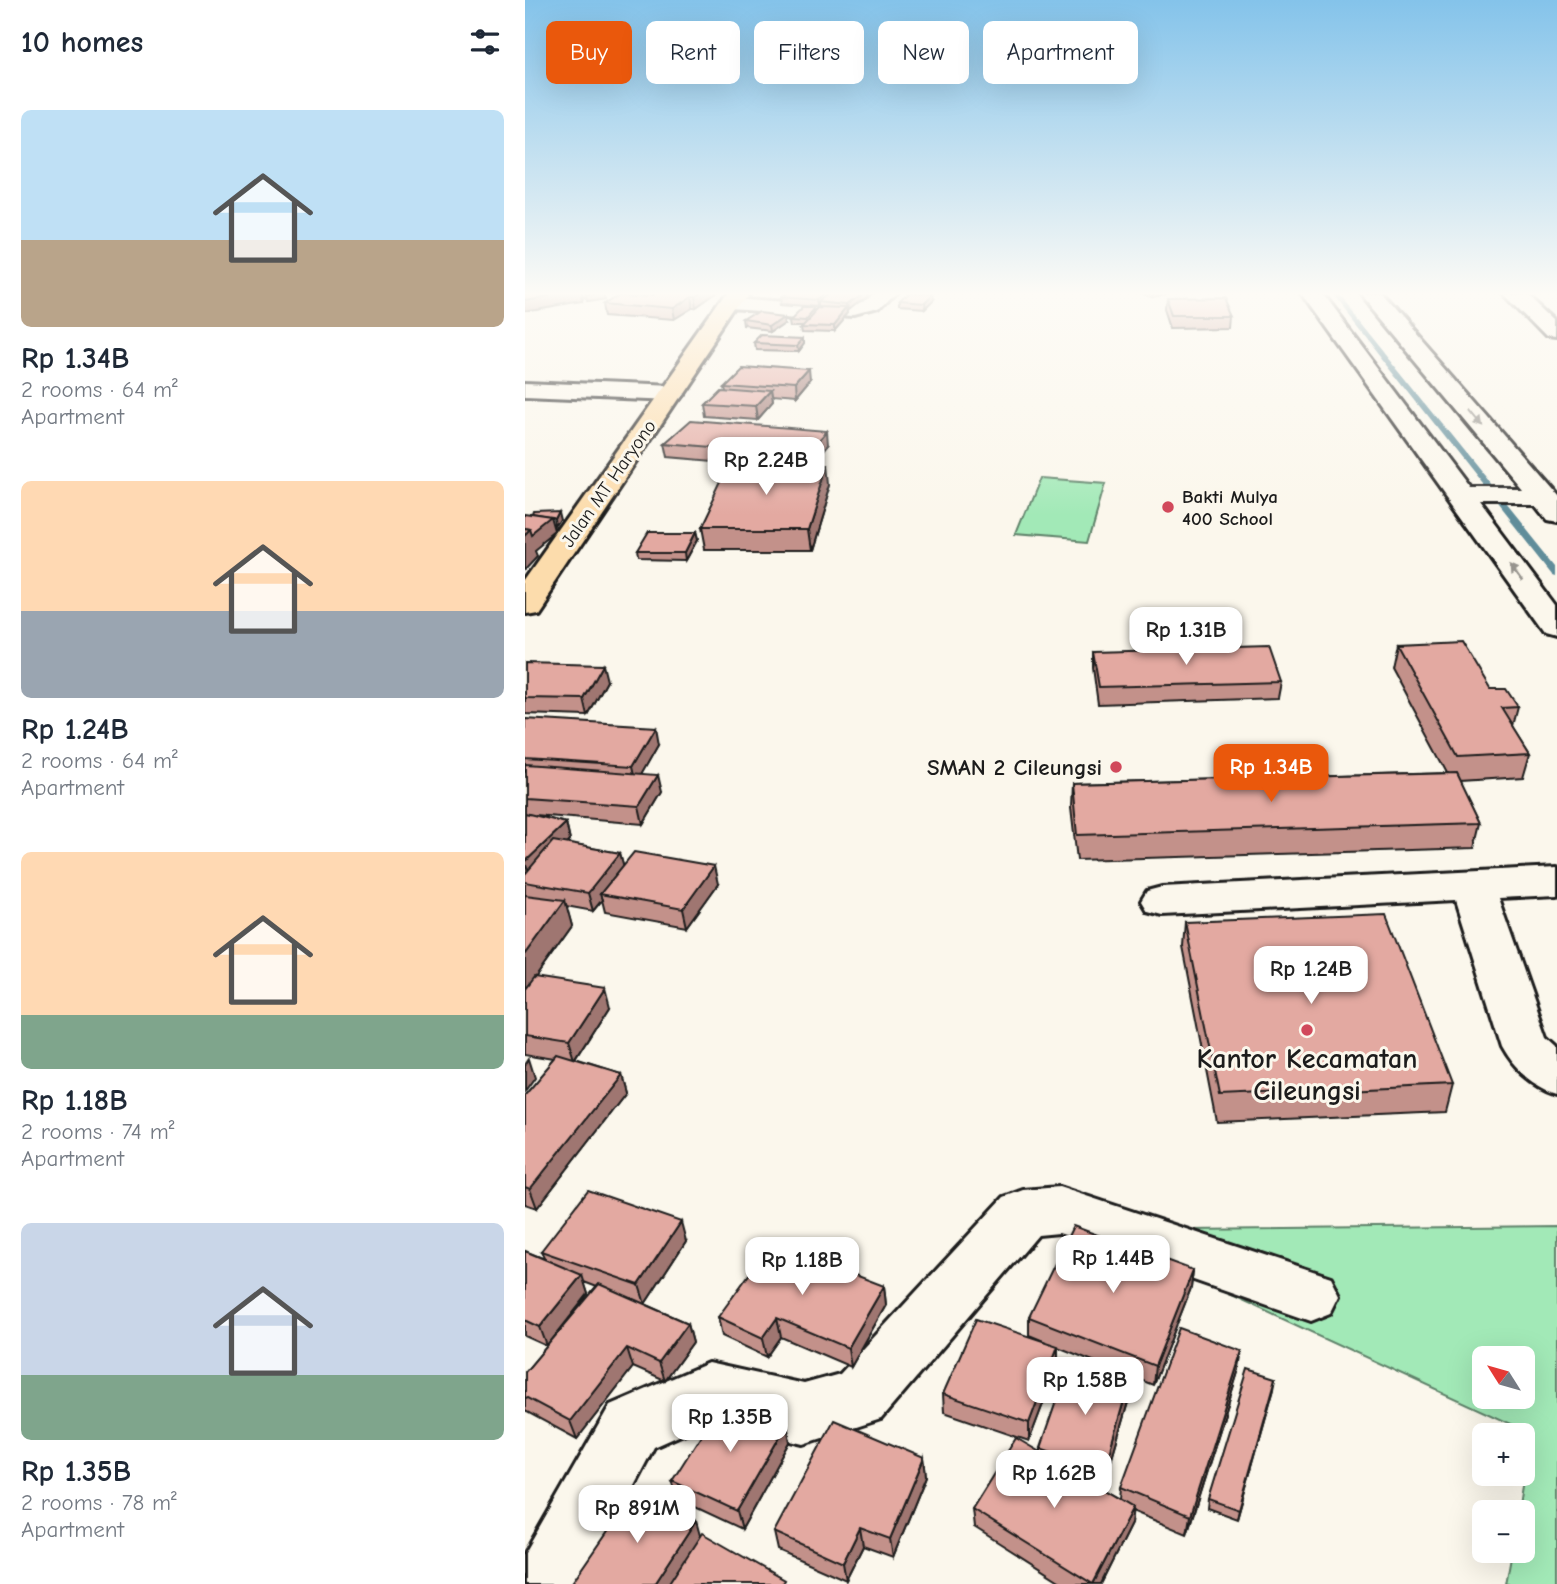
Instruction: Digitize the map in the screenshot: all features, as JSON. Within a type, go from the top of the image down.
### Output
[{"type":"main road","name":"Jalan MT Haryono","points":[[525,603],[689,367]]},
{"type":"street","points":[[1367,367],[1557,626]]},
{"type":"street","points":[[1429,367],[1540,502]]},
{"type":"street","points":[[525,388],[670,394]]},
{"type":"street","points":[[1464,496],[1540,502]]},
{"type":"street","points":[[1163,901],[1557,881]]},
{"type":"street","points":[[1473,886],[1526,1046],[1557,1075]]},
{"type":"street","points":[[545,1584],[632,1426],[708,1392],[804,1414],[859,1398],[1023,1213],[1059,1210],[1311,1295]]},
{"type":"green space","points":[[1039,478],[1106,483],[1089,541],[1016,535]]},
{"type":"green space","points":[[1557,1226],[1557,1584],[1506,1584],[1510,1563],[1535,1563],[1535,1500],[1520,1500],[1522,1486],[1535,1486],[1535,1423],[1508,1423],[1478,1409],[1535,1409],[1535,1346],[1472,1346],[1472,1406],[1092,1231]]},
{"type":"building","points":[[737,367],[809,371],[794,388],[721,383]]},
{"type":"building","points":[[718,387],[770,391],[756,406],[702,403]]},
{"type":"building","points":[[691,420],[827,431],[806,455],[665,443]]},
{"type":"building","points":[[731,464],[828,464],[807,529],[700,529]]},
{"type":"building","points":[[560,513],[556,521],[533,517],[534,514]]},
{"type":"building","points":[[525,516],[553,520],[533,536],[531,530],[525,529]]},
{"type":"building","points":[[647,533],[695,533],[685,553],[635,553]]},
{"type":"building","points":[[1461,641],[1490,689],[1506,689],[1518,707],[1502,708],[1530,753],[1458,757],[1396,644]]},
{"type":"building","points":[[1269,647],[1281,682],[1099,687],[1093,652]]},
{"type":"building","points":[[525,663],[603,665],[584,699],[525,698]]},
{"type":"building","points":[[525,719],[656,727],[633,766],[525,759]]},
{"type":"building","points":[[525,765],[658,775],[639,806],[525,798]]},
{"type":"building","points":[[1457,773],[1481,823],[1077,835],[1072,783]]},
{"type":"building","points":[[525,813],[566,823],[525,862]]},
{"type":"building","points":[[553,841],[620,853],[588,893],[525,882],[525,874]]},
{"type":"building","points":[[634,852],[714,866],[683,909],[600,894]]},
{"type":"building","points":[[525,895],[565,900],[525,955]]},
{"type":"building","name":"Kantor Kecamatan Cileungsi","points":[[1386,914],[1452,1085],[1220,1096],[1185,922]]},
{"type":"building","points":[[534,977],[605,988],[569,1043],[525,1036],[525,989]]},
{"type":"building","points":[[558,1056],[621,1075],[530,1189],[525,1187],[525,1095]]},
{"type":"building","points":[[588,1190],[681,1222],[639,1285],[541,1251]]},
{"type":"building","points":[[1073,1226],[1193,1270],[1155,1366],[1029,1317]]},
{"type":"building","points":[[772,1243],[884,1286],[848,1348],[777,1318],[763,1338],[718,1317]]},
{"type":"building","points":[[525,1251],[582,1275],[540,1327],[525,1320]]},
{"type":"building","points":[[599,1284],[688,1323],[659,1363],[627,1348],[570,1421],[525,1397],[525,1372]]},
{"type":"building","points":[[976,1319],[1058,1346],[1029,1423],[943,1394]]},
{"type":"building","points":[[1179,1328],[1242,1351],[1190,1516],[1121,1487]]},
{"type":"building","points":[[1069,1364],[1129,1383],[1104,1470],[1040,1448]]},
{"type":"building","points":[[1248,1369],[1276,1378],[1239,1510],[1208,1499]]},
{"type":"building","points":[[725,1397],[787,1424],[737,1511],[672,1481]]},
{"type":"building","points":[[834,1420],[924,1458],[890,1539],[860,1528],[843,1563],[774,1532]]},
{"type":"building","points":[[1016,1438],[1133,1507],[1093,1584],[972,1509]]},
{"type":"building","points":[[635,1491],[696,1521],[655,1584],[571,1584]]},
{"type":"building","points":[[702,1533],[784,1580],[782,1584],[669,1584]]},
{"type":"waterway","points":[[1393,367],[1557,573]]},
{"type":"place","name":"Bakti Mulya 400 School","points":[[1168,507]]},
{"type":"place","name":"SMAN 2 Cileungsi","points":[[1116,767]]},
{"type":"place","name":"Kantor Kecamatan Cileungsi","points":[[1307,1030]]}]
